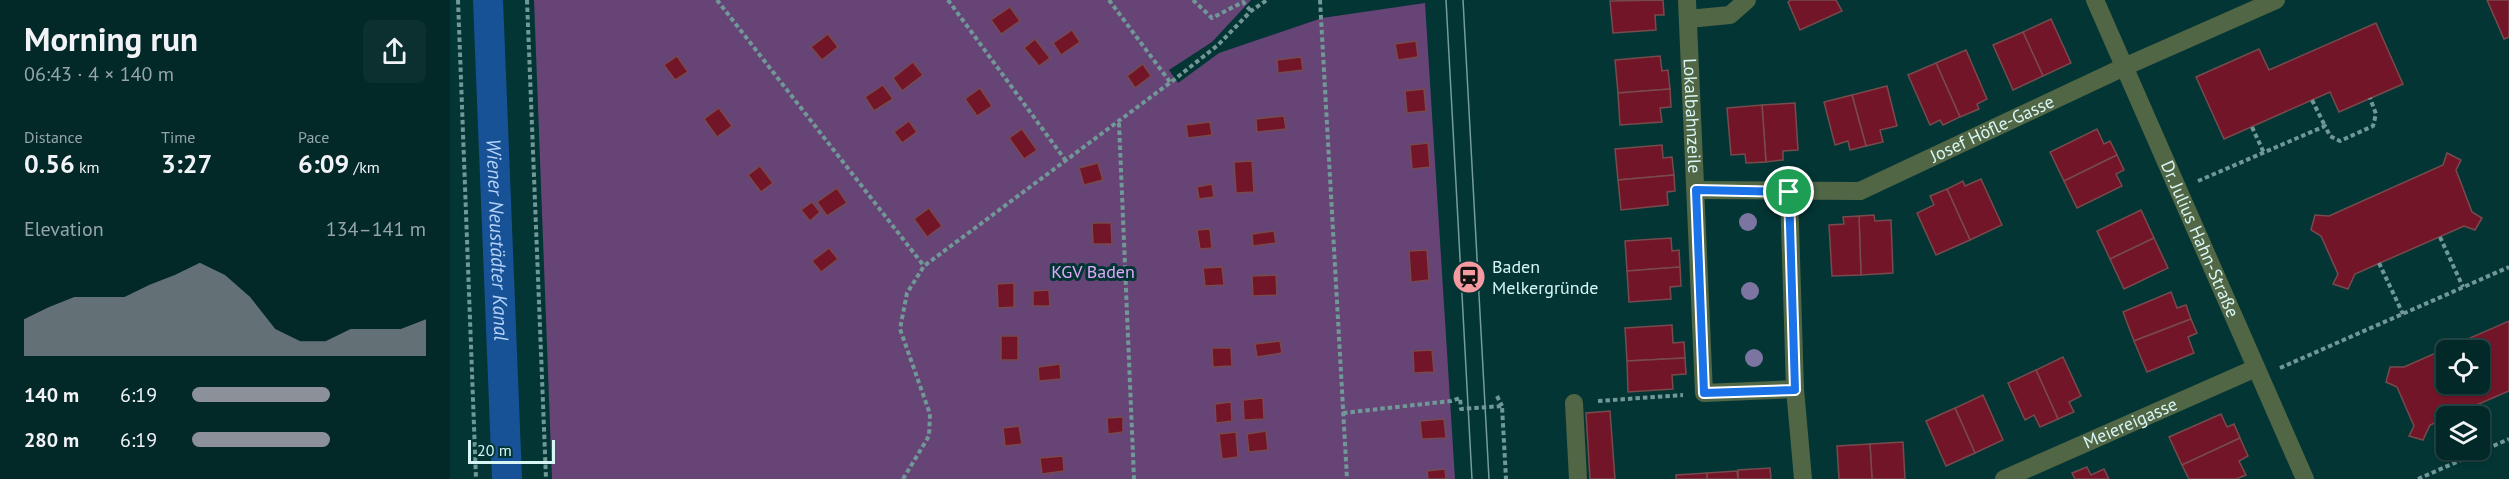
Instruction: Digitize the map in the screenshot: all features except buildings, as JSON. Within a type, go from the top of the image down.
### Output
[{"type":"street","name":"Lokalbahnzeile","points":[[1687,0],[1704,393]]},
{"type":"street","points":[[1688,18],[1730,15],[1747,0]]},
{"type":"street","name":"Dr. Julius Hahn-Straße","points":[[2095,0],[2305,479]]},
{"type":"street","name":"Josef Höfle-Gasse","points":[[1696,190],[1860,191],[2124,67],[2276,0]]},
{"type":"street","points":[[1789,192],[1795,390],[1803,479]]},
{"type":"street","name":"Meiereigasse","points":[[2004,479],[2258,372]]},
{"type":"street","points":[[1704,393],[1795,390]]},
{"type":"street","points":[[1574,403],[1578,479]]},
{"type":"path","points":[[458,0],[476,479]]},
{"type":"path","points":[[527,0],[546,479]]},
{"type":"path","points":[[717,0],[924,266]]},
{"type":"path","points":[[948,0],[1066,161]]},
{"type":"path","points":[[1109,0],[1170,82]]},
{"type":"path","points":[[1193,0],[1212,18],[1243,2],[1251,11]]},
{"type":"path","points":[[903,479],[929,436],[930,414],[900,329],[907,293],[924,266],[1119,122],[1218,45],[1251,11],[1267,0]]},
{"type":"path","points":[[1320,0],[1347,479]]},
{"type":"path","points":[[2312,100],[2330,136],[2340,141],[2373,126],[2376,114],[2370,98]]},
{"type":"path","points":[[1119,122],[1134,479]]},
{"type":"path","points":[[2178,190],[2325,126]]},
{"type":"path","points":[[2252,127],[2264,153]]},
{"type":"path","points":[[2440,237],[2463,287]]},
{"type":"path","points":[[2379,263],[2403,314]]},
{"type":"path","points":[[2258,372],[2403,314],[2509,267]]},
{"type":"path","points":[[1574,403],[1704,393]]},
{"type":"path","points":[[1497,396],[1502,406],[1506,479]]},
{"type":"path","points":[[1343,413],[1451,401],[1460,398],[1461,409],[1502,406]]},
{"type":"path","points":[[2490,447],[2509,439]]},
{"type":"path","points":[[2418,479],[2461,460]]},
{"type":"green space","name":"KGV Baden","points":[[534,0],[1251,0],[1212,42],[1169,70],[1178,83],[1219,53],[1322,18],[1425,3],[1455,479],[552,479]]},
{"type":"waterway","name":"Wiener Neustädter Kanal","points":[[488,0],[507,479]]},
{"type":"tram line","points":[[1446,0],[1472,479]]},
{"type":"tram line","points":[[1463,0],[1489,479]]},
{"type":"place","name":"Baden Melkergründe","points":[[1469,277]]},
{"type":"route","points":[[1696,190],[1789,192],[1795,390],[1704,393],[1696,190]]}]
